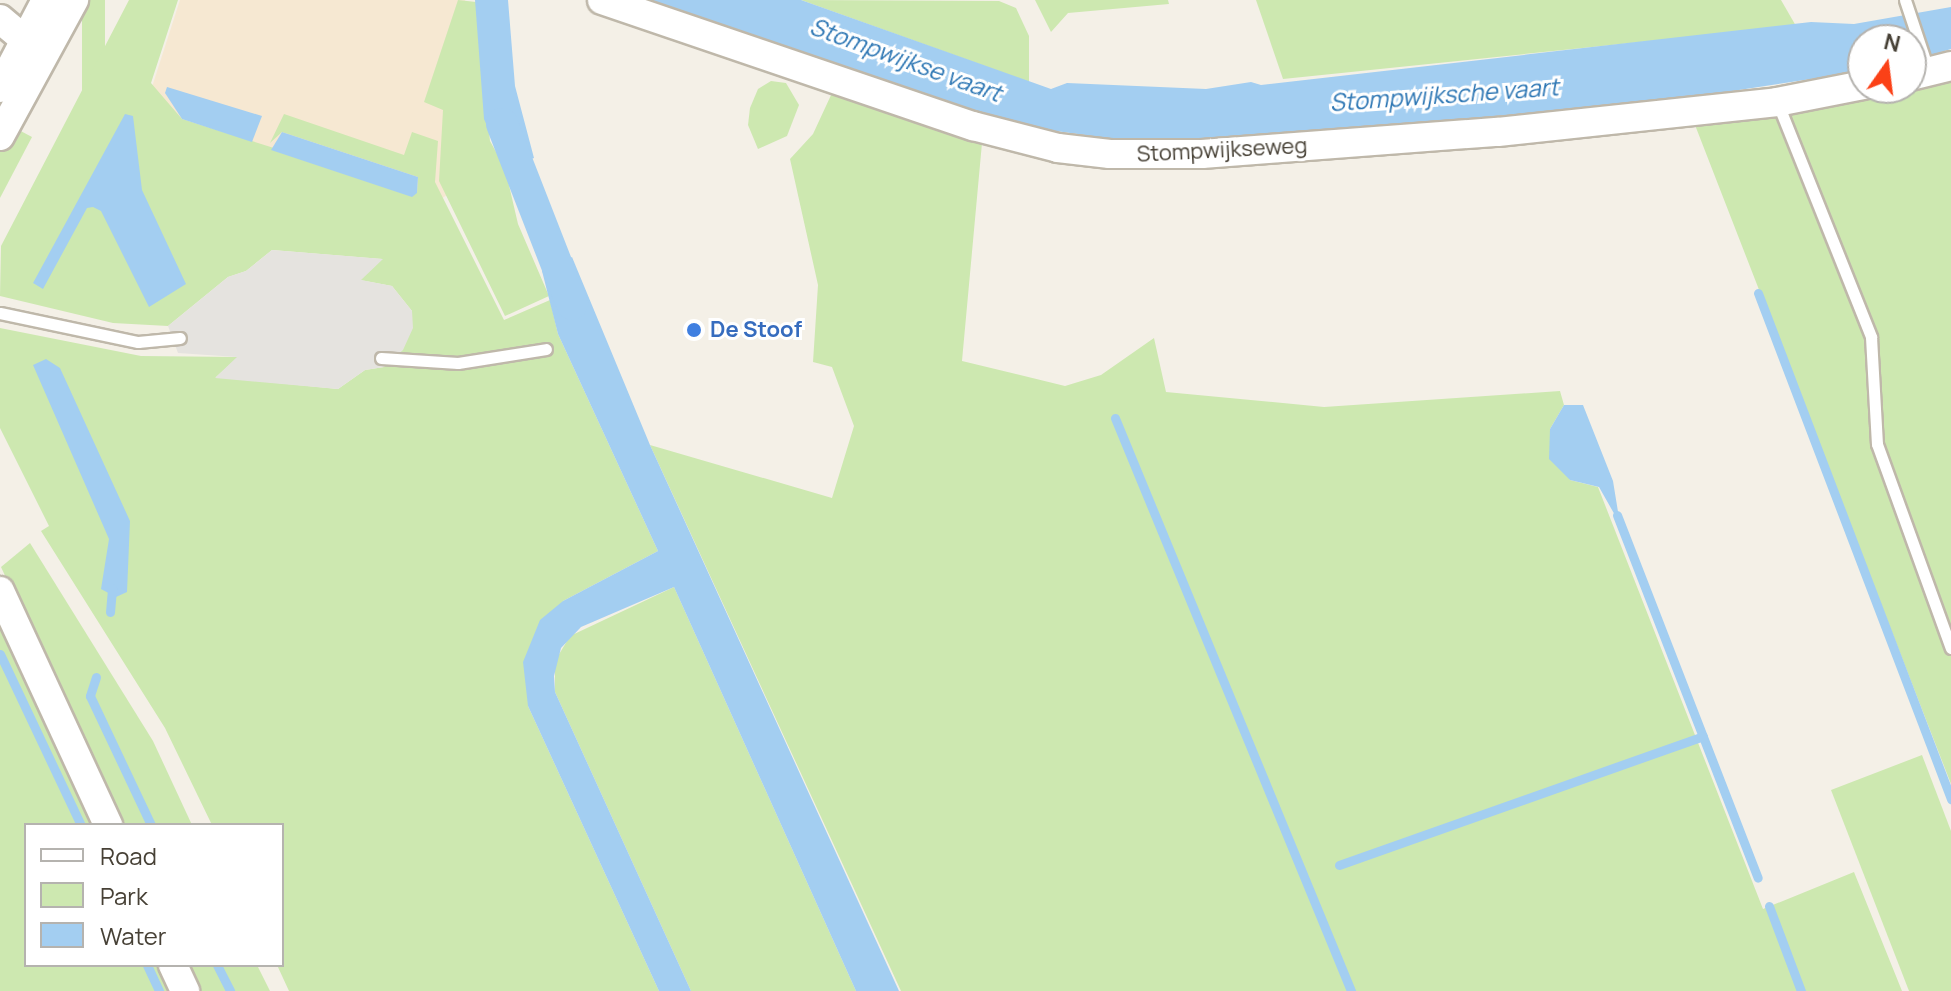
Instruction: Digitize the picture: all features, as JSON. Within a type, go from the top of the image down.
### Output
[{"type":"street","points":[[0,88],[74,0]]},
{"type":"street","name":"Stompwijkseweg","points":[[602,0],[973,126],[1058,148],[1110,154],[1202,154],[1498,132],[1777,102],[1847,88]]},
{"type":"street","points":[[0,136],[39,40],[36,4]]},
{"type":"street","points":[[0,19],[39,40]]},
{"type":"street","points":[[0,591],[107,823]]},
{"type":"street","points":[[174,967],[185,991]]},
{"type":"lane","points":[[1905,0],[1930,72]]},
{"type":"lane","points":[[1777,102],[1871,337],[1877,444],[1951,648]]},
{"type":"lane","points":[[0,313],[138,342],[180,338]]},
{"type":"lane","points":[[381,358],[458,363],[546,349]]},
{"type":"shaded area","points":[[180,0],[465,0],[490,165],[424,211],[141,121]]},
{"type":"shaded area","points":[[272,250],[383,259],[361,280],[392,286],[412,311],[413,328],[403,350],[384,367],[365,370],[338,389],[215,378],[237,357],[178,353],[168,326],[228,277],[246,271]]},
{"type":"green space","points":[[82,0],[105,0],[105,125],[82,125]]},
{"type":"green space","points":[[129,0],[178,0],[151,83],[182,119],[417,193],[418,177],[282,132],[270,143],[284,114],[404,155],[412,132],[438,141],[435,182],[504,320],[550,300],[558,334],[658,551],[563,601],[528,706],[659,991],[289,991],[278,967],[284,967],[284,823],[211,823],[165,728],[41,531],[49,526],[0,428],[0,328],[141,356],[238,357],[216,377],[338,389],[365,370],[384,367],[412,311],[392,286],[360,280],[382,259],[272,250],[246,271],[228,277],[168,326],[113,323],[0,296],[1,246]]},
{"type":"green space","points":[[458,0],[476,2],[490,141],[505,168],[518,224],[549,296],[505,316],[439,181],[443,110],[424,102]]},
{"type":"green space","points":[[801,0],[999,1],[1016,8],[1029,36],[1029,82]]},
{"type":"green space","points":[[1035,0],[1168,0],[1169,4],[1068,13],[1051,32]]},
{"type":"green space","points":[[1256,0],[1781,0],[1796,26],[1283,79]]},
{"type":"green space","points":[[1951,79],[1951,784],[1695,125],[1847,101],[1847,104],[1927,104],[1927,84]]},
{"type":"green space","points":[[771,81],[786,83],[799,105],[787,136],[758,149],[748,125],[750,108],[758,89]]},
{"type":"green space","points":[[832,93],[982,143],[962,361],[1065,386],[1101,375],[1154,338],[1166,392],[1324,407],[1560,391],[1564,405],[1550,429],[1570,480],[1598,487],[1763,909],[1854,872],[1902,991],[901,991],[650,445],[832,498],[854,426],[832,367],[813,362],[818,285],[790,159],[813,134]]},
{"type":"green space","points":[[15,128],[32,137],[0,198],[0,152]]},
{"type":"green space","points":[[30,543],[153,741],[191,823],[120,823],[1,567]]},
{"type":"green space","points":[[674,587],[856,991],[691,991],[555,692],[555,661],[570,636]]},
{"type":"green space","points":[[0,621],[95,823],[24,823],[24,967],[162,967],[173,991],[0,991]]},
{"type":"green space","points":[[1922,755],[1951,831],[1951,991],[1909,991],[1831,790]]},
{"type":"green space","points":[[187,967],[258,967],[270,991],[198,991]]},
{"type":"water","points":[[475,0],[508,0],[515,86],[534,158],[505,168],[484,119]]},
{"type":"water","points":[[648,0],[801,0],[1051,89],[1067,83],[1206,89],[1251,82],[1261,85],[1811,22],[1854,24],[1847,24],[1847,73],[1660,102],[1249,137],[1122,140],[1041,129],[942,102]]},
{"type":"water","points":[[1951,7],[1951,49],[1927,56],[1927,24],[1854,24]]},
{"type":"water","points":[[167,87],[262,116],[252,142],[182,119],[165,93]]},
{"type":"water","points":[[125,114],[133,116],[142,190],[186,284],[149,307],[101,211],[93,207],[87,208],[43,289],[33,283]]},
{"type":"water","points":[[282,132],[418,177],[417,193],[412,197],[271,150]]},
{"type":"water","points":[[572,257],[650,445],[899,991],[856,991],[674,587],[581,627],[561,648],[554,676],[555,692],[691,991],[659,991],[528,706],[523,662],[540,620],[563,601],[658,551],[558,334],[542,271]]},
{"type":"water","points":[[46,359],[60,368],[130,521],[127,592],[116,597],[101,589],[109,539],[33,365]]},
{"type":"water","points":[[1564,405],[1583,405],[1613,481],[1620,524],[1599,487],[1570,480],[1549,459],[1550,429]]},
{"type":"waterway","points":[[502,124],[572,304]]},
{"type":"waterway","points":[[1758,293],[1951,799]]},
{"type":"waterway","points":[[1115,418],[1351,991]]},
{"type":"waterway","points":[[1617,515],[1758,878]]},
{"type":"waterway","points":[[110,612],[112,588]]},
{"type":"waterway","points":[[0,654],[80,823]]},
{"type":"waterway","points":[[96,677],[90,696],[150,823]]},
{"type":"waterway","points":[[1339,865],[1703,736]]},
{"type":"waterway","points":[[1769,906],[1801,991]]},
{"type":"waterway","points":[[148,967],[159,991]]},
{"type":"waterway","points":[[218,967],[230,991]]},
{"type":"place","name":"De Stoof","points":[[694,330]]},
{"type":"water label","name":"Stompwijkse vaart","points":[[906,59]]},
{"type":"water label","name":"Stompwijksche vaart","points":[[1444,94]]}]
